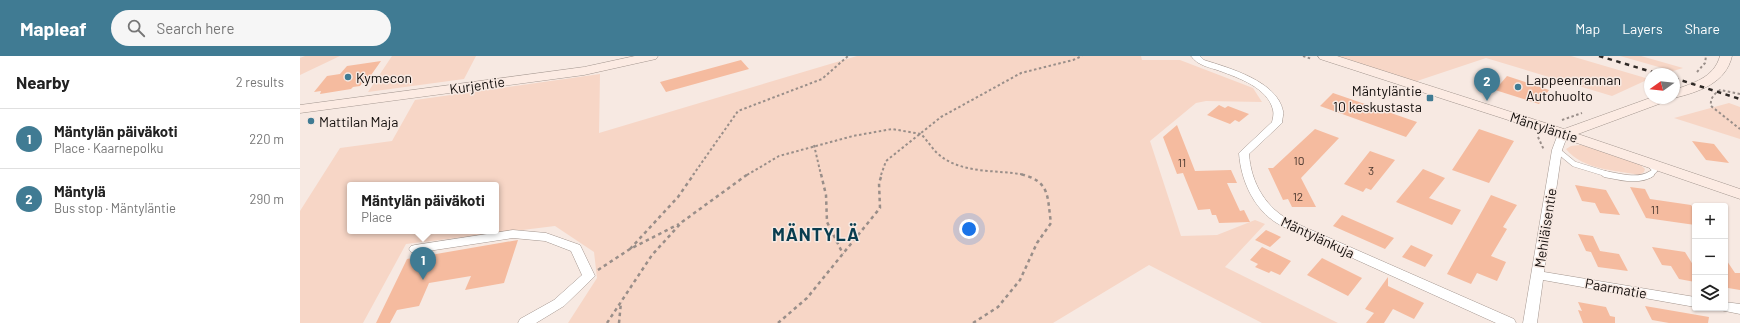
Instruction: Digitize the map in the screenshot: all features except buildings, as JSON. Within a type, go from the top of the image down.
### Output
[{"type":"street","name":"Kurjentie","points":[[300,109],[584,71],[652,56]]},
{"type":"street","name":"Mäntylänkuja","points":[[1195,56],[1201,62],[1259,85],[1271,98],[1278,110],[1277,123],[1244,153],[1244,164],[1253,187],[1261,202],[1273,216],[1294,228],[1509,323]]},
{"type":"street","name":"Mäntyläntie","points":[[1324,56],[1564,134],[1740,194]]},
{"type":"street","points":[[1680,92],[1712,79],[1721,72],[1726,56]]},
{"type":"street","points":[[1564,134],[1646,104]]},
{"type":"street","name":"Mehiläisentie","points":[[1530,323],[1557,150],[1564,134]]},
{"type":"street","points":[[415,250],[512,234],[546,237],[576,248],[590,276],[559,303],[525,323]]},
{"type":"street","name":"Paarmatie","points":[[1537,275],[1692,301]]},
{"type":"street","points":[[1728,307],[1740,309]]},
{"type":"lane","points":[[1557,150],[1572,163],[1603,174],[1624,178],[1646,177],[1653,174],[1655,170],[1642,160]]},
{"type":"path","points":[[630,249],[678,197],[738,111],[822,79],[848,56]]},
{"type":"path","points":[[778,323],[807,298],[880,208],[879,183],[886,161],[941,117],[1022,73],[1073,60],[1082,56]]},
{"type":"path","points":[[1696,74],[1705,63],[1706,56]]},
{"type":"path","points":[[1740,94],[1720,90],[1713,94],[1710,101],[1710,106],[1740,129]]},
{"type":"path","points":[[590,276],[630,249],[682,222],[747,175],[780,156],[880,130],[892,129],[921,134],[936,152],[947,160],[974,170],[1019,174],[1033,177],[1046,189],[1051,223],[1037,243],[1020,280],[998,307],[973,323]]},
{"type":"path","points":[[814,146],[826,195],[827,222],[843,254]]},
{"type":"path","points":[[607,323],[652,255],[682,222]]},
{"type":"path","points":[[619,323],[622,301]]},
{"type":"shaded area","points":[[305,56],[340,56],[300,75],[300,58]]},
{"type":"shaded area","points":[[392,56],[476,56],[464,79],[368,92]]},
{"type":"shaded area","points":[[857,56],[1141,56],[1142,60],[1180,60],[1253,88],[1262,102],[1206,101],[1196,103],[1150,141],[1181,236],[1217,235],[1255,220],[1265,224],[1225,267],[1338,323],[1262,323],[1149,265],[1053,323],[568,323],[597,278],[594,252],[555,226],[499,233],[499,182],[347,182],[347,234],[489,234],[406,244],[363,323],[300,323],[300,211],[340,148],[392,141],[415,100],[600,74],[599,133]]},
{"type":"shaded area","points":[[1337,56],[1571,56],[1644,78],[1644,81],[1612,96],[1486,58],[1414,82]]},
{"type":"shaded area","points":[[1620,56],[1641,56],[1683,68],[1662,68]]},
{"type":"shaded area","points":[[1729,103],[1740,107],[1740,139],[1674,118]]},
{"type":"shaded area","points":[[1580,145],[1605,150],[1624,156],[1633,160],[1645,169],[1644,172],[1639,175],[1600,168],[1581,161],[1566,149],[1571,146]]},
{"type":"railway","points":[[1599,56],[1644,70]]},
{"type":"railway","points":[[1680,80],[1740,99]]},
{"type":"place","name":"Kymecon","points":[[348,77]]},
{"type":"place","name":"Lappeenrannan Autohuolto","points":[[1518,87]]},
{"type":"place","name":"Mäntyläntie 10 keskustasta","points":[[1430,98]]},
{"type":"place","name":"Mäntylä","points":[[1487,101]]},
{"type":"place","name":"Mattilan Maja","points":[[311,121]]},
{"type":"place","name":"Mäntylän päiväkoti","points":[[423,280]]},
{"type":"district","name":"MÄNTYLÄ","points":[[816,234]]}]
